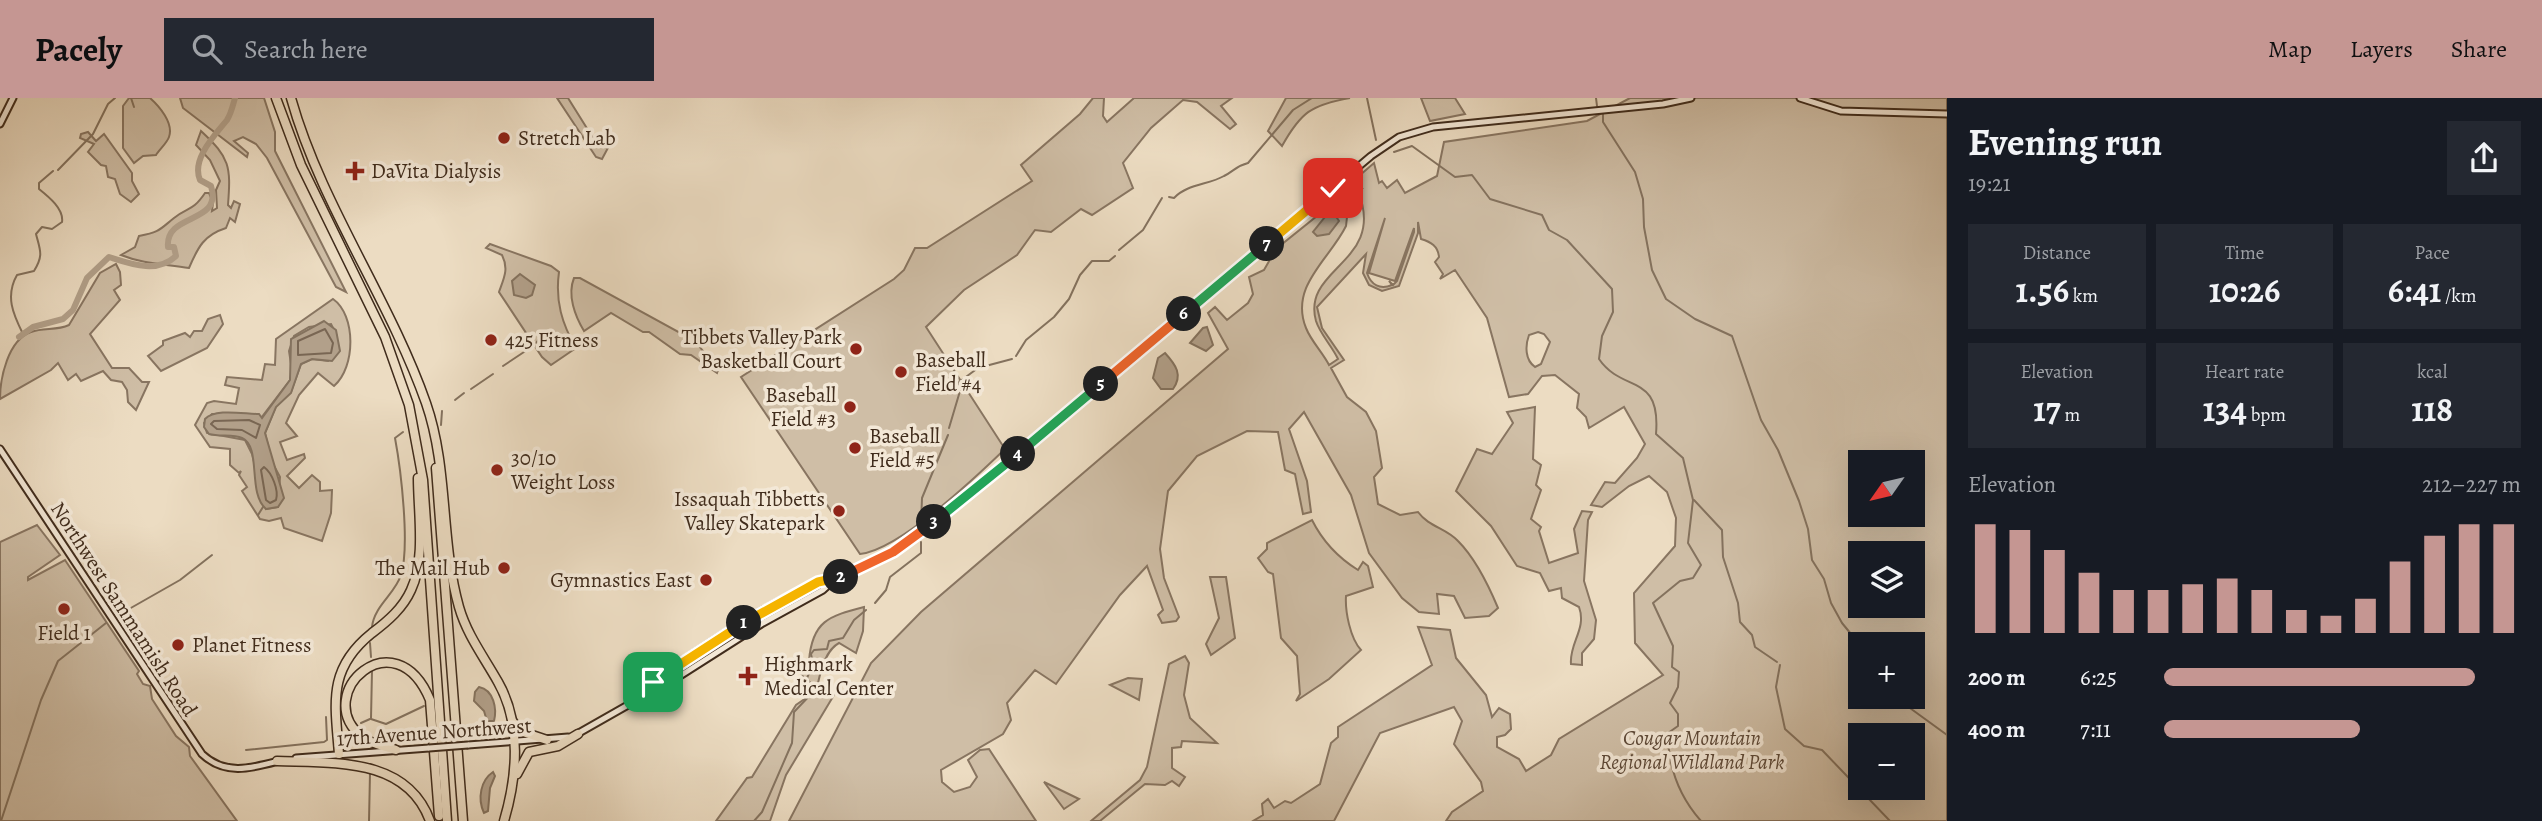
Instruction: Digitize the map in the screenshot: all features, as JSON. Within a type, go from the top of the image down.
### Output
[{"type":"highway","points":[[276,98],[301,165],[385,337],[403,385],[415,430],[423,480],[442,819]]},
{"type":"highway","points":[[291,98],[308,149],[393,320],[438,444],[459,606],[475,643],[503,691],[511,718],[516,777]]},
{"type":"highway","points":[[413,369],[429,425],[438,483],[463,821]]},
{"type":"highway","points":[[339,754],[335,694],[341,671],[357,647],[404,603],[416,574],[418,477],[415,430]]},
{"type":"highway","points":[[396,750],[366,740],[355,730],[345,709],[351,685],[364,670],[390,662],[411,670],[427,693],[442,819]]},
{"type":"highway","points":[[511,718],[520,731],[547,740]]},
{"type":"highway","points":[[504,821],[516,777],[529,752],[558,746],[578,734]]},
{"type":"highway","points":[[277,761],[378,769],[412,790],[430,821]]},
{"type":"main road","points":[[0,124],[13,98]]},
{"type":"main road","name":"17th Avenue Northwest","points":[[236,769],[339,754],[547,740],[578,734],[628,705],[636,704],[761,624],[823,590],[833,581],[903,546],[1058,420],[1371,156],[1399,137],[1433,128],[1663,104],[1691,98]]},
{"type":"main road","points":[[1800,98],[1841,111],[1947,114]]},
{"type":"main road","name":"Northwest Sammamish Road","points":[[0,449],[196,747],[213,763],[236,769]]},
{"type":"main road","name":"17th Avenue Northwest","points":[[628,705],[630,696],[762,612],[818,582],[833,581]]},
{"type":"green space","points":[[129,98],[150,98],[165,115],[170,132],[156,155],[143,156],[134,163],[123,148],[123,106]]},
{"type":"green space","points":[[180,98],[264,98],[275,132],[275,151],[346,292],[336,287],[267,158],[256,144],[243,137],[234,141],[248,153],[247,157],[183,108]]},
{"type":"green space","points":[[557,98],[568,98],[593,138],[610,144],[602,159],[596,157]]},
{"type":"green space","points":[[1093,98],[1104,98],[1103,116],[1107,122],[1134,98],[1232,98],[1221,106],[1236,124],[1230,129],[1197,102],[1183,100],[1151,128],[1123,163],[1133,188],[1092,215],[1081,209],[1051,232],[1035,230],[1017,255],[964,290],[926,327],[1005,449],[957,493],[915,526],[895,540],[860,554],[741,377],[894,279],[904,270],[915,248],[927,248],[1032,181],[1021,165],[1080,114]]},
{"type":"green space","points":[[1286,98],[1350,98],[1316,107],[1308,112],[1295,125],[1282,146],[1268,131]]},
{"type":"green space","points":[[1421,98],[1455,98],[1465,114],[1430,121]]},
{"type":"green space","name":"Cougar Mountain Regional Wildland Park","points":[[1630,98],[1947,98],[1947,821],[1446,821],[1452,812],[1483,791],[1481,782],[1454,744],[1462,721],[1454,707],[1380,733],[1334,821],[1253,821],[1263,815],[1262,804],[1268,799],[1274,808],[1285,801],[1291,803],[1320,784],[1331,743],[1338,737],[1338,727],[1432,665],[1418,627],[1450,630],[1456,658],[1486,695],[1492,717],[1499,708],[1510,714],[1511,729],[1505,735],[1497,737],[1497,747],[1519,759],[1526,771],[1551,755],[1559,739],[1663,675],[1635,643],[1634,593],[1675,546],[1676,518],[1667,492],[1649,476],[1629,486],[1602,507],[1591,505],[1605,482],[1615,483],[1637,458],[1645,444],[1624,407],[1589,428],[1586,417],[1577,408],[1579,394],[1555,375],[1542,376],[1528,394],[1509,397],[1487,318],[1455,270],[1440,279],[1443,274],[1435,262],[1439,257],[1436,247],[1421,239],[1418,222],[1418,233],[1399,286],[1382,291],[1369,285],[1363,273],[1366,254],[1317,307],[1322,328],[1344,360],[1331,368],[1347,397],[1366,412],[1376,431],[1382,468],[1374,477],[1378,504],[1400,515],[1418,512],[1453,537],[1476,564],[1498,608],[1489,616],[1465,618],[1454,596],[1437,594],[1439,614],[1419,612],[1402,598],[1369,553],[1351,495],[1304,412],[1289,429],[1307,481],[1311,512],[1303,514],[1295,474],[1285,470],[1278,432],[1247,431],[1197,456],[1168,491],[1160,549],[1164,578],[1179,617],[1176,621],[1162,623],[1158,615],[1163,610],[1147,566],[1120,595],[1056,684],[1035,670],[1007,703],[1011,720],[1003,734],[941,770],[942,782],[954,792],[970,787],[977,777],[968,760],[980,750],[989,749],[1036,821],[789,821],[871,663],[921,612],[1228,349],[1208,313],[1215,307],[1227,320],[1248,303],[1253,294],[1249,277],[1264,270],[1276,249],[1322,212],[1340,208],[1347,217],[1346,226],[1307,286],[1302,313],[1308,333],[1329,365],[1338,359],[1318,326],[1315,303],[1320,288],[1354,250],[1362,234],[1364,215],[1358,191],[1361,189],[1356,189],[1352,182],[1374,163],[1379,183],[1382,181],[1387,188],[1397,180],[1405,193],[1437,176],[1444,142],[1587,121]],"holes":[[[1385,218],[1369,273],[1395,281],[1414,228],[1414,232],[1397,281],[1393,285],[1389,281],[1392,285],[1384,287],[1371,281],[1367,273]],[[1538,332],[1544,334],[1550,342],[1541,364],[1535,367],[1528,357],[1529,335]]]},
{"type":"green space","points":[[201,131],[218,148],[226,164],[229,181],[228,205],[231,208],[234,201],[240,204],[235,222],[230,218],[226,228],[207,238],[189,268],[146,262],[121,255],[135,247],[139,236],[159,230],[193,206],[205,193],[209,193],[213,203],[212,211],[217,208],[216,190],[220,181],[210,160],[196,145]]},
{"type":"green space","points":[[88,132],[96,141],[104,134],[132,173],[132,181],[139,194],[131,202],[120,194],[115,179],[108,177],[106,166],[101,165],[88,152],[94,144],[80,138],[81,134]]},
{"type":"green space","points":[[490,244],[551,266],[559,272],[561,312],[576,348],[551,365],[542,357],[499,292],[505,265],[502,255],[486,248]]},
{"type":"green space","points":[[116,264],[121,285],[114,290],[120,300],[90,334],[112,368],[129,368],[142,382],[149,382],[136,410],[128,402],[127,390],[122,382],[111,380],[103,371],[81,381],[76,374],[68,380],[58,363],[51,370],[0,399],[4,371],[16,343],[31,332],[69,325],[100,273]]},
{"type":"green space","points":[[574,278],[580,278],[695,341],[718,370],[717,373],[691,355],[680,354],[649,332],[643,332],[611,313],[584,331],[573,305],[571,291]]},
{"type":"green space","points":[[333,299],[341,307],[349,329],[349,354],[341,377],[334,386],[318,373],[299,395],[286,423],[297,436],[280,442],[287,460],[304,454],[305,458],[287,476],[299,488],[312,475],[320,482],[320,491],[332,490],[331,513],[322,541],[284,528],[281,518],[269,521],[260,519],[242,491],[247,487],[239,475],[241,471],[239,473],[230,465],[230,449],[210,447],[195,425],[207,403],[214,401],[236,404],[239,388],[225,385],[227,377],[262,380],[265,364],[275,365],[276,339]],"holes":[[[331,324],[337,336],[328,361],[312,359],[301,364],[291,392],[276,406],[265,433],[272,462],[280,477],[278,507],[266,509],[252,454],[245,440],[207,433],[204,423],[212,414],[256,415],[261,418],[290,380],[292,370],[289,351],[294,336],[309,327]]]},
{"type":"green space","points":[[220,315],[223,324],[207,348],[161,371],[148,356],[163,345],[163,341],[185,333],[190,337],[194,331],[202,331],[208,319]]},
{"type":"green space","points":[[1535,407],[1533,459],[1541,465],[1536,485],[1541,490],[1531,519],[1541,527],[1539,531],[1549,563],[1578,553],[1574,529],[1582,511],[1592,512],[1588,520],[1584,581],[1596,620],[1594,639],[1582,653],[1582,665],[1571,664],[1581,622],[1579,607],[1562,598],[1561,588],[1549,591],[1540,573],[1517,566],[1491,526],[1456,491],[1477,449],[1492,454],[1513,423],[1507,412]]},
{"type":"green space","points":[[1312,520],[1326,542],[1344,560],[1358,570],[1363,562],[1368,566],[1373,587],[1346,596],[1349,624],[1361,650],[1329,679],[1296,701],[1300,694],[1297,656],[1281,638],[1273,574],[1268,572],[1258,558],[1267,549],[1267,543]]},
{"type":"green space","points":[[37,525],[60,555],[28,577],[28,580],[65,560],[139,671],[137,674],[143,684],[150,686],[152,699],[176,736],[189,747],[190,756],[237,821],[0,821],[0,542]]},
{"type":"green space","points":[[1210,577],[1226,577],[1235,638],[1211,655],[1206,644],[1219,618]]},
{"type":"green space","points":[[864,607],[863,631],[856,653],[839,643],[825,660],[818,683],[834,695],[786,775],[770,821],[716,821],[747,778],[752,777],[796,705],[806,698],[807,686],[794,657],[802,664],[809,661],[814,637],[824,622]]},
{"type":"green space","points":[[1185,656],[1189,663],[1184,695],[1190,718],[1217,743],[1182,741],[1181,747],[1172,748],[1172,768],[1185,777],[1179,786],[1172,781],[1165,785],[1145,784],[1100,821],[1091,821],[1140,780],[1147,767],[1169,664]]},
{"type":"green space","points":[[1128,678],[1142,679],[1139,700],[1110,685]]},
{"type":"green space","points":[[1044,782],[1079,799],[1064,809]]},
{"type":"water","points":[[1335,215],[1339,221],[1329,234],[1317,236],[1313,232],[1325,217]]},
{"type":"water","points":[[520,274],[535,285],[532,295],[526,298],[514,295],[512,281]]},
{"type":"water","points":[[324,321],[336,330],[340,351],[332,361],[312,359],[301,364],[291,393],[276,407],[265,433],[284,498],[278,507],[266,509],[257,492],[252,451],[248,443],[238,437],[209,434],[204,427],[205,419],[230,412],[259,414],[262,418],[290,380],[291,339]]},
{"type":"water","points":[[1207,327],[1213,345],[1206,351],[1190,343]]},
{"type":"water","points":[[1165,353],[1177,370],[1178,379],[1173,389],[1161,389],[1153,378],[1158,358]]},
{"type":"water","points":[[479,687],[491,696],[495,711],[494,721],[487,721],[484,711],[474,701]]},
{"type":"water","points":[[493,772],[495,776],[490,788],[488,811],[484,813],[481,790]]},
{"type":"waterway","points":[[58,170],[93,134],[108,104],[115,98]]},
{"type":"waterway","points":[[131,98],[134,107]]},
{"type":"waterway","points":[[19,337],[33,327],[63,319],[73,310],[87,278],[109,257],[135,265],[152,266],[161,265],[176,256],[174,247],[168,247],[169,236],[175,228],[209,207],[212,198],[211,186],[200,180],[199,164],[206,148],[228,118],[235,98]]},
{"type":"waterway","points":[[1169,197],[1174,198],[1191,187],[1218,179],[1248,163],[1293,110],[1312,98]]},
{"type":"waterway","points":[[1367,98],[1376,140]]},
{"type":"waterway","points":[[1596,98],[1597,106]]},
{"type":"waterway","points":[[1603,114],[1603,122],[1635,172],[1643,199],[1644,227],[1652,270],[1666,299],[1695,319],[1732,336],[1761,420],[1778,450],[1799,501],[1808,529],[1812,560],[1824,579],[1831,603],[1849,632]]},
{"type":"waterway","points":[[1394,152],[1412,146],[1455,177],[1472,175],[1490,199],[1542,215],[1549,230],[1567,240],[1612,289],[1613,312],[1602,336],[1599,359],[1609,370],[1646,392],[1653,401],[1656,434],[1683,458],[1693,500],[1688,543],[1701,565],[1693,578],[1680,581],[1653,603],[1673,646],[1672,667],[1679,672],[1678,687],[1670,703],[1678,714],[1678,726],[1668,733],[1672,769],[1680,791],[1701,821]]},
{"type":"waterway","points":[[23,334],[14,312],[11,290],[17,275],[34,271],[39,261],[36,234],[42,227],[52,229],[62,222],[61,212],[39,189],[39,183],[53,171]]},
{"type":"waterway","points":[[1119,250],[1143,230],[1162,198]]},
{"type":"waterway","points":[[1016,356],[1026,340],[1054,317],[1069,299],[1080,275],[1092,261],[1109,261],[1115,256]]},
{"type":"waterway","points":[[536,343],[539,339]]},
{"type":"waterway","points":[[503,366],[530,348]]},
{"type":"waterway","points":[[949,428],[960,391],[959,382],[978,368],[1012,359]]},
{"type":"waterway","points":[[471,389],[493,374]]},
{"type":"waterway","points":[[455,400],[464,393]]},
{"type":"waterway","points":[[441,425],[442,411]]},
{"type":"waterway","points":[[372,627],[377,613],[398,582],[404,562],[404,508],[395,438],[403,432]]},
{"type":"waterway","points":[[921,524],[922,498],[948,435]]},
{"type":"waterway","points":[[1694,500],[1722,530],[1723,557],[1738,603],[1740,622],[1752,635],[1755,647],[1777,662]]},
{"type":"waterway","points":[[258,515],[263,507]]},
{"type":"waterway","points":[[875,603],[886,590],[890,577],[921,553],[921,542]]},
{"type":"waterway","points":[[122,613],[180,580],[212,555]]},
{"type":"waterway","points":[[754,821],[762,812],[792,743],[794,712],[815,690],[807,678],[813,664],[811,654],[814,650],[827,649],[829,641],[843,638],[854,620],[866,610]]},
{"type":"waterway","points":[[1,821],[41,700],[58,661],[106,623]]},
{"type":"waterway","points":[[370,643],[371,657]]},
{"type":"waterway","points":[[1780,665],[1776,687],[1785,729],[1804,746],[1822,750],[1890,821]]},
{"type":"waterway","points":[[371,718],[372,671]]},
{"type":"waterway","points":[[371,719],[386,724],[424,706]]},
{"type":"waterway","points":[[1911,709],[1947,735]]},
{"type":"waterway","points":[[246,750],[324,742],[327,740],[326,717]]},
{"type":"waterway","points":[[361,723],[370,719]]},
{"type":"waterway","points":[[369,821],[370,773]]},
{"type":"place","name":"Stretch Lab","points":[[504,138]]},
{"type":"place","name":"DaVita Dialysis","points":[[355,171]]},
{"type":"place","name":"425 Fitness","points":[[491,340]]},
{"type":"place","name":"Tibbets Valley Park Basketball Court","points":[[856,349]]},
{"type":"place","name":"Baseball Field #4","points":[[901,372]]},
{"type":"place","name":"Baseball Field #3","points":[[850,407]]},
{"type":"place","name":"Baseball Field #5","points":[[855,448]]},
{"type":"place","name":"30/10 Weight Loss","points":[[497,470]]},
{"type":"place","name":"Issaquah Tibbetts Valley Skatepark","points":[[839,511]]},
{"type":"place","name":"The Mail Hub","points":[[504,568]]},
{"type":"place","name":"Gymnastics East","points":[[706,580]]},
{"type":"place","name":"Field 1","points":[[64,609]]},
{"type":"place","name":"Planet Fitness","points":[[178,645]]},
{"type":"place","name":"Highmark Medical Center","points":[[748,676]]},
{"type":"route","points":[[653,682],[762,612],[806,588],[818,582],[833,581],[903,546],[995,473],[1333,188]]}]
